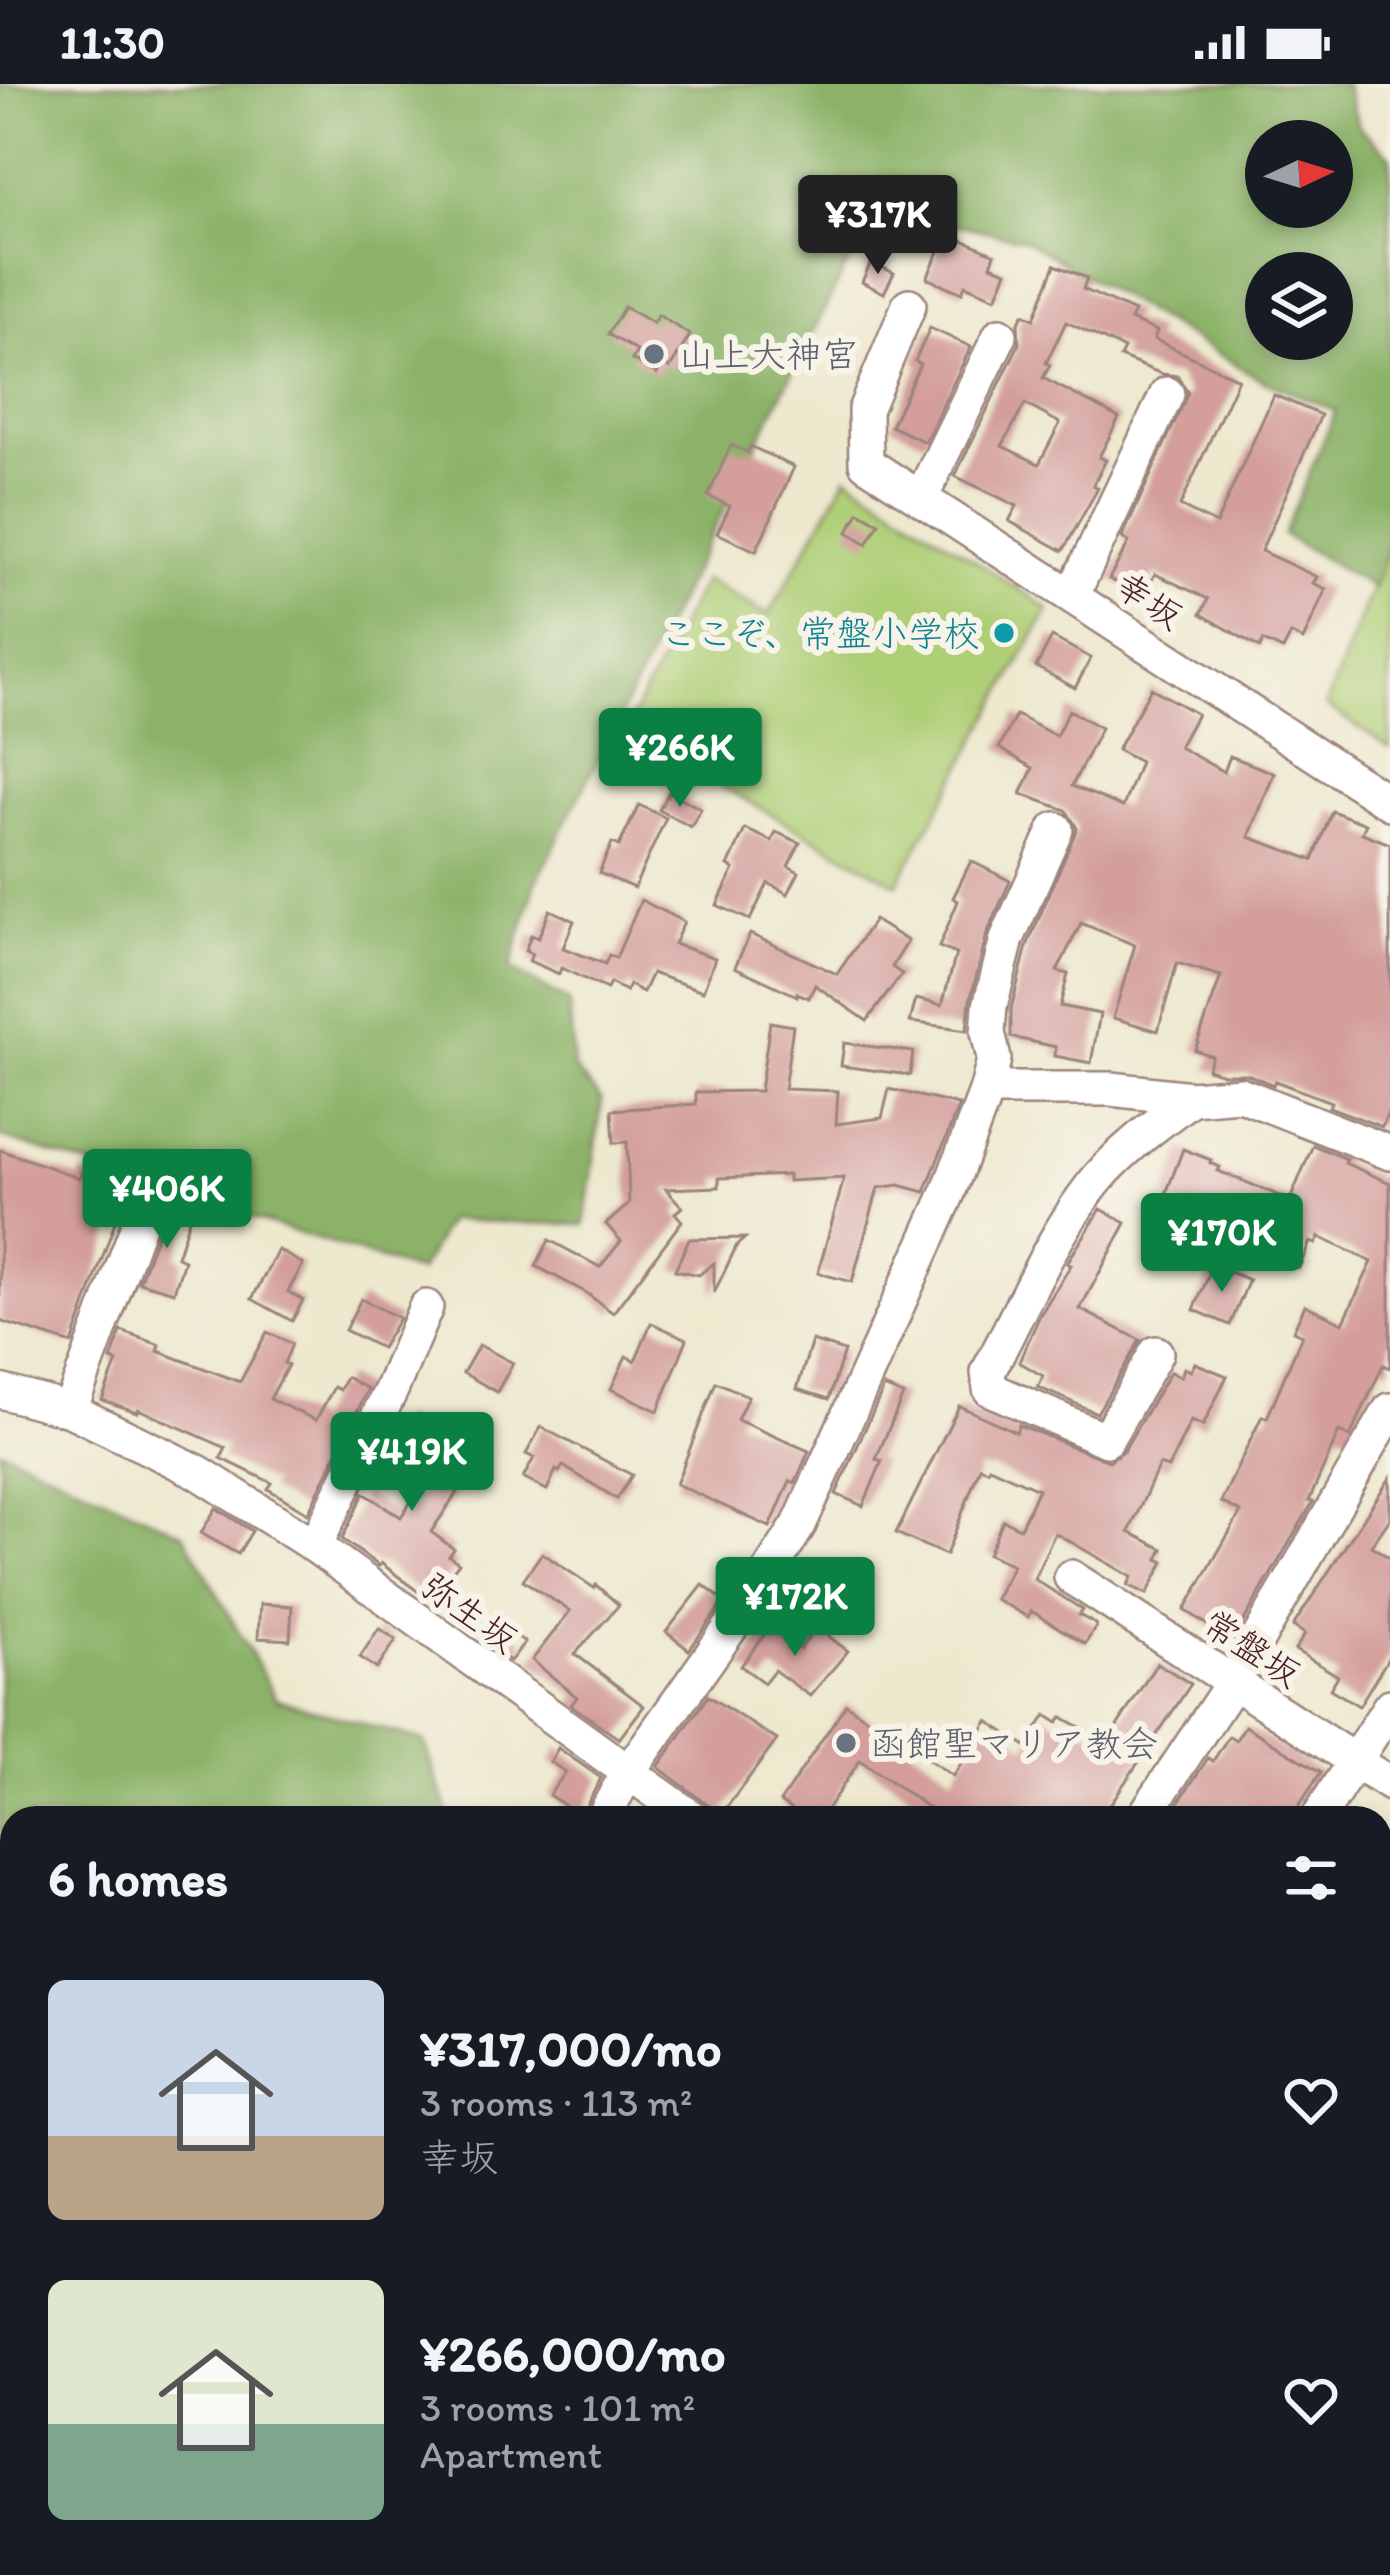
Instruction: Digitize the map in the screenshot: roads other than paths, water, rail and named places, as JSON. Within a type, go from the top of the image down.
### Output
[{"type":"street","name":"幸坂","points":[[909,305],[865,410],[866,463],[1390,803]]},
{"type":"street","points":[[921,498],[1000,335]]},
{"type":"street","points":[[1072,596],[1167,394]]},
{"type":"street","points":[[610,1806],[799,1525],[948,1193],[988,1089],[994,1059],[988,1032],[990,1006],[1007,938],[1056,829]]},
{"type":"street","points":[[988,1089],[1111,1089],[1191,1098],[1240,1094],[1390,1153]]},
{"type":"street","points":[[1156,1353],[1106,1440],[990,1389],[988,1372],[1096,1181],[1127,1147],[1191,1098]]},
{"type":"street","points":[[70,1410],[152,1187]]},
{"type":"street","points":[[315,1546],[391,1390],[425,1307]]},
{"type":"street","name":"弥生坂","points":[[0,1390],[70,1410],[198,1472],[315,1546],[674,1806]]},
{"type":"street","points":[[1151,1806],[1233,1682],[1390,1410]]},
{"type":"street","name":"常盤坂","points":[[1071,1577],[1390,1784]]},
{"type":"street","points":[[1326,1806],[1390,1706]]},
{"type":"place","name":"山上大神宮","points":[[654,354]]},
{"type":"place","name":"ここぞ、常盤小学校","points":[[1004,633]]},
{"type":"place","name":"函館聖マリア教会","points":[[846,1743]]}]
